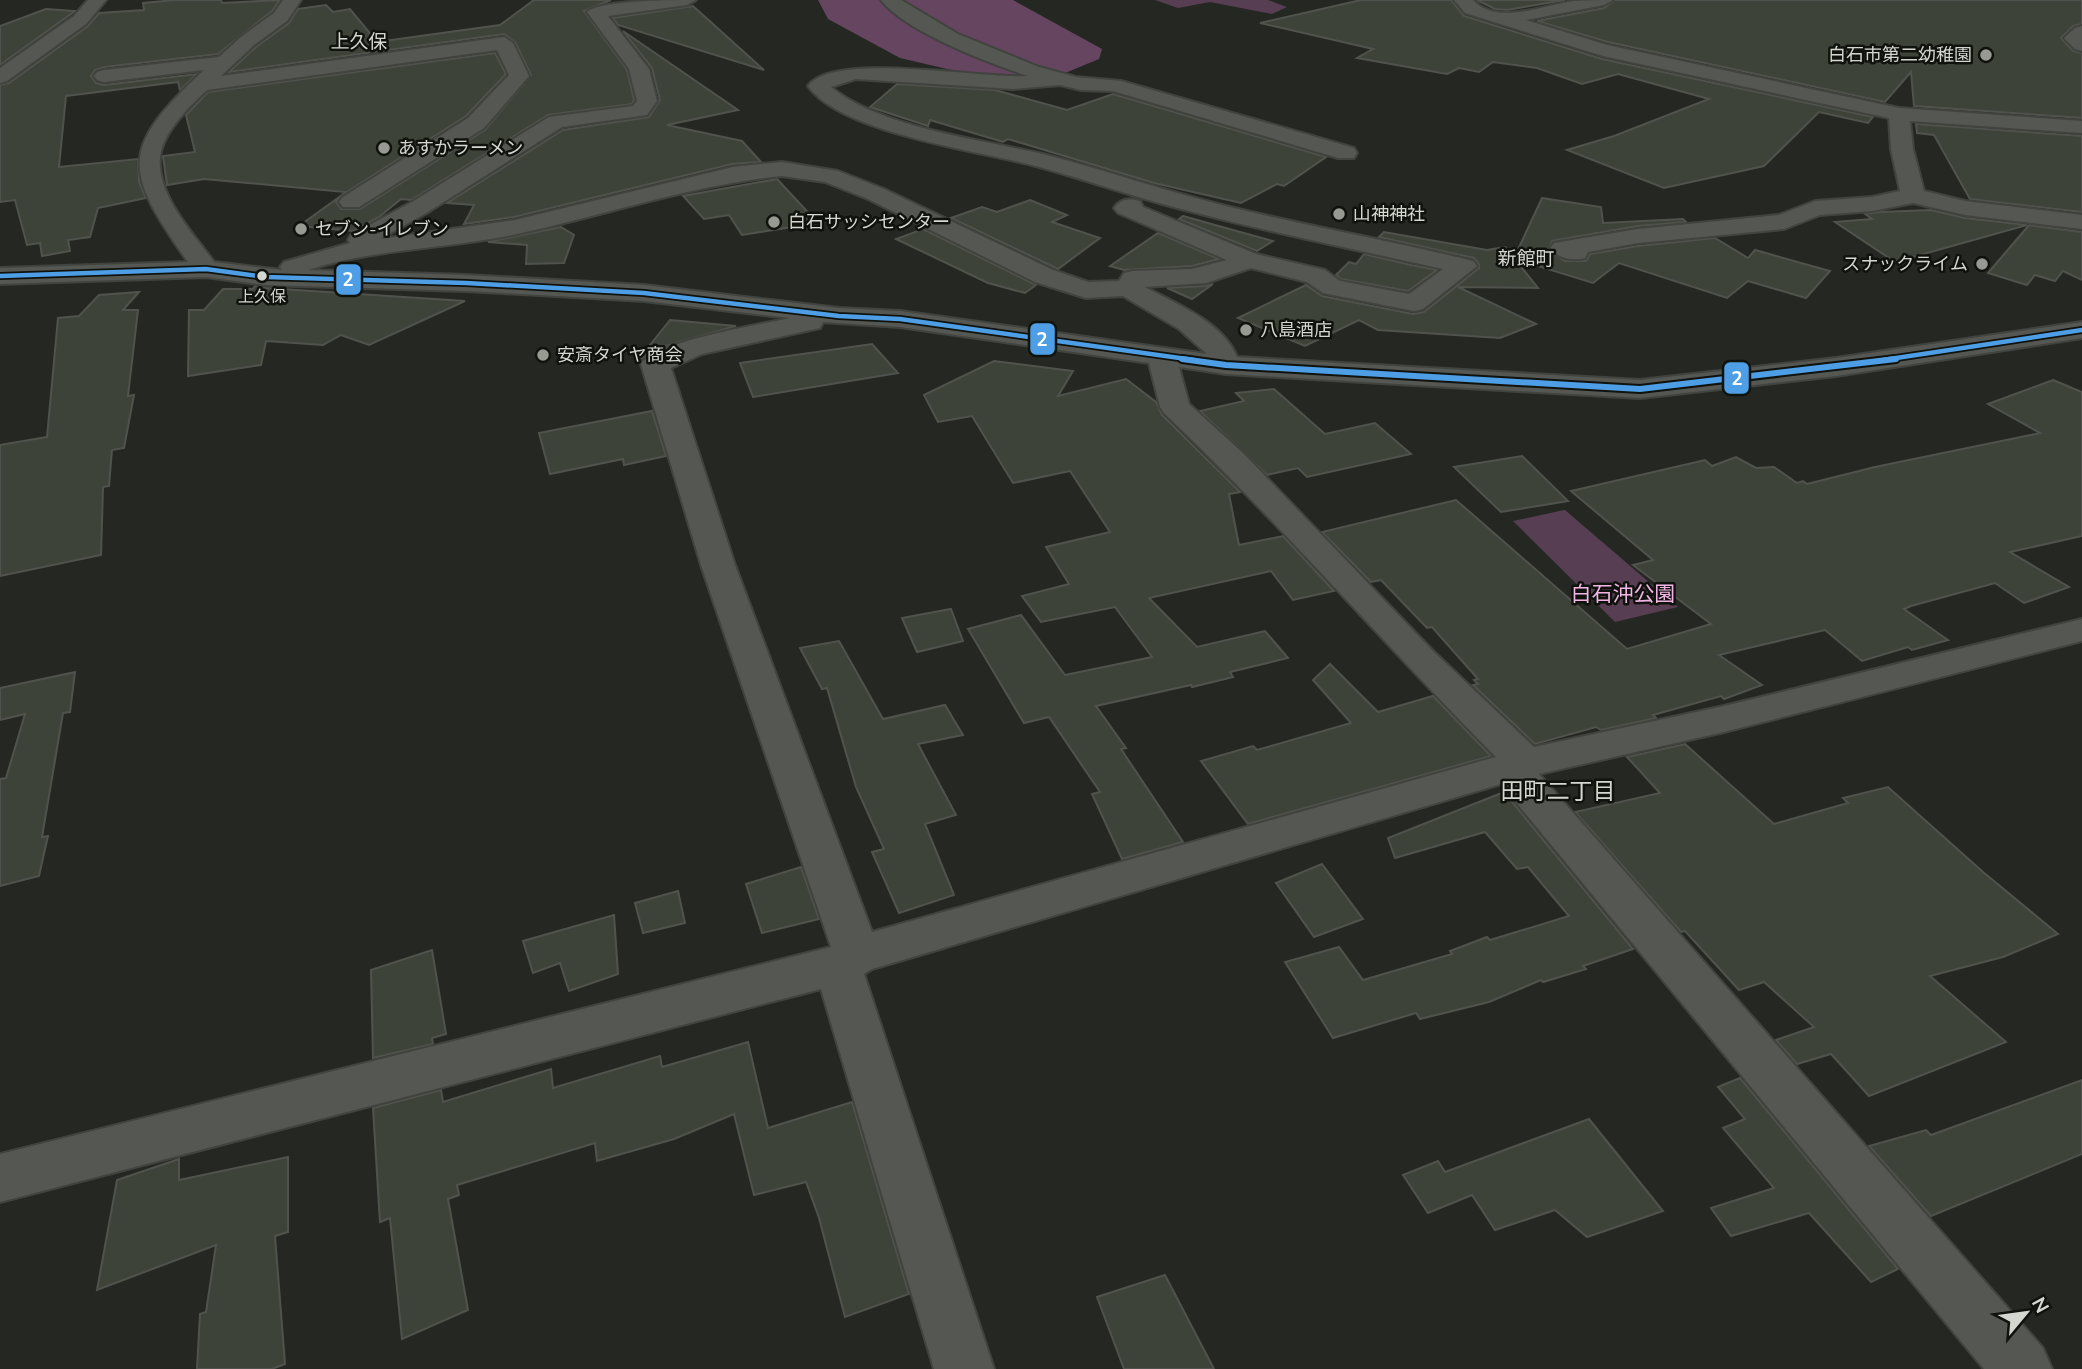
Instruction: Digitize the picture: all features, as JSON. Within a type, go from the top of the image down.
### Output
[{"type":"street","points":[[0,77],[80,20],[97,0]]},
{"type":"street","points":[[206,269],[157,195],[150,166],[151,149],[176,112],[199,85],[250,39],[284,14],[292,0]]},
{"type":"street","points":[[265,277],[336,253],[420,207],[556,121],[640,111],[648,101],[639,69],[596,12],[687,0]]},
{"type":"street","points":[[890,0],[902,11],[959,40],[1062,79],[1077,83],[1114,85],[1346,153]]},
{"type":"street","points":[[1463,0],[1471,9],[1603,50],[1899,114],[2082,127]]},
{"type":"street","points":[[1505,19],[1604,0]]},
{"type":"street","points":[[2082,32],[2073,38],[2082,45]]},
{"type":"street","points":[[199,85],[504,43],[519,76],[476,123],[351,202]]},
{"type":"street","points":[[104,76],[225,62]]},
{"type":"street","points":[[1062,79],[1013,83],[856,73],[831,79],[818,86],[825,95],[899,126],[1041,160],[1160,197],[1465,267],[1414,303],[1332,287],[1316,276],[1248,260],[1126,208],[1160,197]]},
{"type":"street","points":[[1899,114],[1902,149],[1913,196]]},
{"type":"street","points":[[336,253],[515,227],[733,174],[782,169],[830,176],[876,194],[1044,276],[1086,290],[1128,288],[1189,323],[1219,347],[1226,365]]},
{"type":"street","points":[[1576,253],[1563,248],[1638,236],[1784,222],[1815,208],[1872,204],[1913,196],[1965,208],[2082,222]]},
{"type":"street","points":[[1128,288],[1133,279],[1184,279],[1215,274],[1226,272],[1248,260]]},
{"type":"street","points":[[0,276],[206,269],[265,277],[466,283],[644,293],[838,316],[900,319],[1226,365],[1640,389],[1836,367],[2082,330]]},
{"type":"street","points":[[838,316],[693,348],[655,363],[847,961],[964,1369]]},
{"type":"street","points":[[1162,357],[1175,407],[1234,461],[1518,765],[2022,1369]]},
{"type":"street","points":[[0,1178],[847,961],[1518,765],[1724,719],[2082,630]]},
{"type":"green space","points":[[1155,0],[1268,0],[1287,7],[1272,14],[1210,2],[1178,8]]},
{"type":"green space","name":"白石沖公園","points":[[1565,510],[1678,607],[1615,622],[1513,521]]},
{"type":"shaded area","points":[[818,0],[1013,0],[1102,49],[1099,59],[1065,73],[1007,83],[900,58],[828,19]]},
{"type":"building","points":[[221,0],[222,3],[280,0],[272,11],[218,54],[104,67],[95,70],[91,76],[96,83],[104,85],[197,74],[180,90],[178,82],[66,96],[59,167],[138,159],[139,182],[146,198],[98,208],[90,237],[68,240],[70,251],[42,256],[40,243],[27,245],[15,200],[0,202],[0,85],[9,83],[88,26],[99,13],[144,10],[143,3]]},
{"type":"building","points":[[534,0],[611,0],[584,11],[627,70],[634,100],[632,104],[548,115],[411,200],[401,199],[379,217],[353,231],[299,226],[342,195],[336,202],[341,209],[360,209],[485,130],[531,75],[515,42],[504,34],[229,72],[256,47],[289,23],[298,9],[326,5],[333,12],[350,9],[377,42],[500,25]]},
{"type":"building","points":[[1361,0],[1451,0],[1464,16],[1602,59],[1873,117],[1868,123],[1819,112],[1764,166],[1664,188],[1567,150],[1614,136],[1709,99],[1618,74],[1582,84],[1537,68],[1493,62],[1479,72],[1459,68],[1447,74],[1357,58],[1373,49],[1260,23]]},
{"type":"building","points":[[1477,0],[1565,0],[1507,10],[1495,9]]},
{"type":"building","points":[[1615,0],[2082,0],[2082,24],[2073,26],[2061,38],[2073,51],[2082,53],[2082,118],[1914,106],[1911,72],[1885,102],[1608,42],[1537,21],[1604,8]]},
{"type":"building","points":[[693,6],[764,70],[618,25],[613,18]]},
{"type":"building","points":[[46,9],[75,11],[0,65],[0,26]]},
{"type":"building","points":[[623,31],[738,110],[667,125],[742,141],[761,162],[732,164],[514,217],[464,224],[474,205],[447,203],[563,130],[649,117],[660,100],[652,68]]},
{"type":"building","points":[[495,53],[506,74],[466,116],[342,195],[345,192],[204,179],[167,185],[163,156],[195,152],[186,115],[208,92]]},
{"type":"building","points":[[897,84],[995,90],[1067,110],[1113,94],[1326,157],[1284,186],[1277,184],[1241,203],[1154,183],[1008,139],[1003,142],[930,120],[928,126],[870,107]]},
{"type":"building","points":[[1916,124],[2082,136],[2082,212],[1970,199],[1934,135],[1917,133]]},
{"type":"building","points":[[777,179],[818,223],[742,235],[729,215],[704,219],[683,196]]},
{"type":"building","points":[[1542,198],[1601,207],[1603,223],[1683,219],[1686,222],[1638,226],[1552,241],[1548,250],[1565,261],[1586,261],[1590,254],[1638,246],[1715,238],[1748,258],[1755,250],[1830,271],[1806,298],[1748,281],[1727,298],[1619,263],[1593,283],[1515,259],[1538,288],[1458,287],[1536,324],[1500,338],[1378,330],[1359,320],[1305,346],[1238,318],[1306,285],[1322,296],[1413,314],[1424,312],[1479,268],[1479,264],[1474,258],[1379,237],[1384,232],[1487,250],[1505,247],[1514,258]]},
{"type":"building","points":[[1030,200],[1067,215],[1052,222],[1100,238],[1058,269],[951,218],[982,207],[997,212]]},
{"type":"building","points":[[1931,210],[1965,218],[2027,225],[1895,262],[1835,222],[1872,219],[1865,214],[1880,212]]},
{"type":"building","points":[[1183,216],[1273,241],[1257,251],[1179,219]]},
{"type":"building","points":[[2029,225],[2082,232],[2082,280],[2063,271],[2055,281],[2035,275],[2027,285],[1988,273]]},
{"type":"building","points":[[561,227],[574,235],[564,263],[526,264],[527,245],[488,242]]},
{"type":"building","points":[[923,229],[1036,285],[1025,293],[988,283],[896,239]]},
{"type":"building","points":[[1158,233],[1219,259],[1192,266],[1124,270],[1110,266]]},
{"type":"building","points":[[1364,254],[1437,270],[1408,291],[1341,279],[1336,275],[1349,262],[1356,264]]},
{"type":"building","points":[[1213,284],[1192,299],[1167,288],[1206,286]]},
{"type":"building","points":[[255,286],[465,301],[369,345],[341,335],[323,345],[266,341],[261,365],[188,376],[189,310],[204,310],[223,289],[253,289]]},
{"type":"building","points":[[139,292],[123,310],[138,310],[128,396],[134,395],[124,448],[112,450],[109,486],[103,487],[101,555],[0,576],[0,445],[47,437],[58,318],[79,316],[99,295]]},
{"type":"building","points":[[670,320],[736,326],[666,346],[638,360]]},
{"type":"building","points":[[872,344],[898,373],[753,397],[740,363]]},
{"type":"building","points":[[994,361],[1073,371],[1058,396],[1126,379],[1156,402],[1162,415],[1240,492],[1229,494],[1239,545],[1283,536],[1334,591],[1293,600],[1271,571],[1149,598],[1197,647],[1265,631],[1288,658],[1230,672],[1233,677],[1096,706],[1126,748],[1121,749],[1183,842],[1122,859],[1092,794],[1100,792],[1049,717],[1024,723],[968,629],[1021,615],[1065,675],[1152,657],[1115,607],[1041,622],[1022,596],[1069,584],[1046,547],[1110,532],[1070,471],[1013,483],[972,416],[938,422],[924,395]]},
{"type":"building","points":[[2053,380],[2082,392],[2082,536],[2010,552],[2069,587],[2024,603],[1995,583],[1911,606],[1904,609],[1948,640],[1912,650],[1908,647],[1862,661],[1825,630],[1719,655],[1762,685],[1724,699],[1721,696],[1653,715],[1656,718],[1601,730],[1596,727],[1535,744],[1473,685],[1478,684],[1474,680],[1478,679],[1432,627],[1427,628],[1381,580],[1371,582],[1322,532],[1456,500],[1627,649],[1711,624],[1633,565],[1653,560],[1571,491],[1705,460],[1712,466],[1736,457],[1756,468],[1774,467],[1797,483],[1803,481],[1807,484],[2040,433],[1988,404]]},
{"type":"building","points":[[1274,389],[1325,434],[1375,423],[1411,454],[1307,477],[1298,468],[1267,475],[1200,411],[1244,401],[1236,393]]},
{"type":"building","points":[[652,411],[666,456],[624,465],[623,459],[550,474],[539,433]]},
{"type":"building","points":[[1522,456],[1568,501],[1501,512],[1454,467]]},
{"type":"building","points":[[951,609],[963,641],[917,652],[902,618]]},
{"type":"building","points":[[839,641],[883,719],[945,705],[963,735],[918,744],[956,815],[925,824],[954,895],[899,913],[872,852],[884,849],[856,787],[827,688],[822,689],[800,648]]},
{"type":"building","points":[[1330,664],[1378,712],[1433,696],[1491,756],[1248,824],[1201,761],[1253,746],[1257,750],[1351,723],[1313,680]]},
{"type":"building","points":[[75,672],[70,712],[63,713],[42,837],[48,836],[39,876],[0,886],[0,779],[6,778],[25,714],[0,720],[0,688]]},
{"type":"building","points":[[1685,744],[1774,824],[1848,803],[1843,798],[1888,787],[1983,872],[2058,934],[2003,957],[1930,976],[2006,1042],[1869,1096],[1831,1054],[1797,1064],[1776,1040],[1814,1027],[1764,982],[1739,990],[1685,931],[1681,932],[1575,812],[1660,793],[1627,757]]},
{"type":"building","points":[[1504,792],[1633,949],[1583,966],[1586,969],[1543,982],[1541,980],[1489,1002],[1420,1019],[1416,1013],[1333,1038],[1285,962],[1339,947],[1363,980],[1452,954],[1450,951],[1487,937],[1490,940],[1569,916],[1528,867],[1517,869],[1485,832],[1395,858],[1388,838]]},
{"type":"building","points":[[1322,864],[1363,919],[1314,937],[1276,883]]},
{"type":"building","points":[[801,867],[819,919],[762,933],[746,884]]},
{"type":"building","points":[[678,891],[685,923],[643,933],[635,903]]},
{"type":"building","points":[[614,915],[618,974],[569,991],[560,963],[533,973],[523,941]]},
{"type":"building","points":[[432,950],[446,1034],[432,1038],[433,1044],[373,1058],[371,970]]},
{"type":"building","points":[[748,1042],[768,1128],[852,1102],[909,1294],[845,1317],[819,1218],[806,1182],[754,1195],[734,1114],[674,1139],[597,1161],[595,1143],[457,1185],[459,1195],[448,1199],[468,1310],[402,1339],[390,1218],[380,1222],[373,1108],[441,1090],[443,1102],[551,1069],[553,1088],[660,1056],[662,1067]]},
{"type":"building","points":[[1740,1078],[1898,1269],[1871,1282],[1809,1213],[1731,1236],[1711,1208],[1774,1188],[1723,1128],[1745,1119],[1718,1087]]},
{"type":"building","points":[[2082,1080],[2082,1154],[1931,1216],[1869,1146],[1926,1130],[1931,1135]]},
{"type":"building","points":[[1589,1119],[1663,1211],[1587,1237],[1555,1210],[1495,1230],[1472,1195],[1428,1213],[1403,1175],[1438,1161],[1445,1172]]},
{"type":"building","points":[[288,1157],[288,1232],[275,1236],[285,1364],[272,1369],[197,1369],[200,1314],[206,1312],[216,1245],[97,1290],[117,1180],[179,1159],[179,1180]]},
{"type":"building","points":[[1165,1275],[1214,1369],[1124,1369],[1097,1297]]},
{"type":"transit line","name":"2","points":[[0,276],[206,269],[266,277],[466,283],[644,293],[839,316],[900,319],[1226,365],[1640,389],[1836,367],[2082,330]]},
{"type":"place","name":"白石市第二幼稚園","points":[[1986,55]]},
{"type":"place","name":"あすかラーメン","points":[[384,148]]},
{"type":"place","name":"山神神社","points":[[1339,214]]},
{"type":"place","name":"白石サッシセンター","points":[[774,222]]},
{"type":"place","name":"セブン-イレブン","points":[[301,229]]},
{"type":"place","name":"スナックライム","points":[[1982,264]]},
{"type":"place","name":"上久保","points":[[262,276]]},
{"type":"place","name":"八島酒店","points":[[1246,330]]},
{"type":"place","name":"安斎タイヤ商会","points":[[543,355]]},
{"type":"district","name":"上久保","points":[[359,41]]},
{"type":"district","name":"新館町","points":[[1526,258]]},
{"type":"district","name":"田町二丁目","points":[[1558,791]]}]
